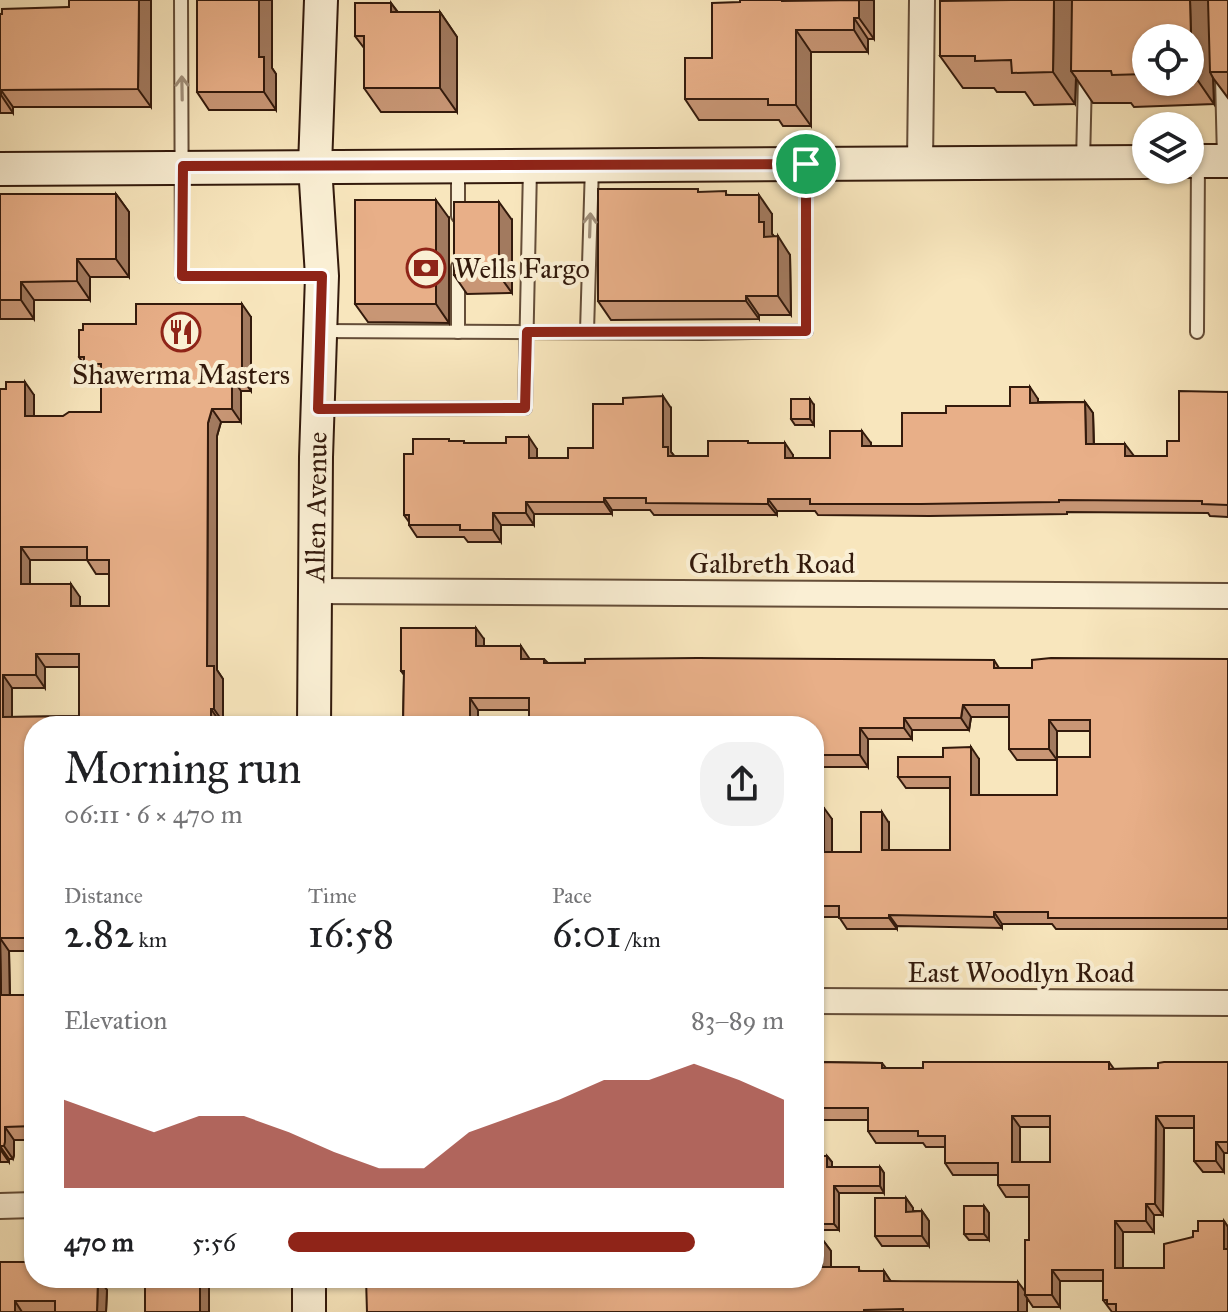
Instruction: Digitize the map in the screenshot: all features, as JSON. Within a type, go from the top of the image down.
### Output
[{"type":"main road","name":"Allen Avenue","points":[[314,716],[322,276],[315,166],[321,0]]},
{"type":"main road","points":[[0,169],[1132,162]]},
{"type":"main road","points":[[309,1288],[309,1312]]},
{"type":"street","points":[[920,162],[922,0]]},
{"type":"street","name":"Galbreth Road","points":[[315,591],[1228,596]]},
{"type":"street","name":"East Woodlyn Road","points":[[824,1001],[1228,1003]]},
{"type":"street","points":[[0,1206],[24,1205]]},
{"type":"lane","points":[[181,0],[182,276],[322,276]]},
{"type":"lane","points":[[1197,332],[1210,161],[1222,59]]},
{"type":"lane","points":[[1083,162],[1085,60]]},
{"type":"lane","points":[[321,331],[806,331],[806,164]]},
{"type":"lane","points":[[458,165],[458,225]]},
{"type":"lane","points":[[318,409],[525,408],[530,165]]},
{"type":"lane","points":[[587,331],[592,165]]},
{"type":"lane","points":[[458,256],[458,332]]},
{"type":"building","points":[[69,0],[139,0],[138,89],[1,90],[0,95],[2,9],[69,7]]},
{"type":"building","points":[[197,0],[259,0],[259,57],[264,57],[264,92],[197,92]]},
{"type":"building","points":[[740,0],[859,0],[859,18],[854,18],[854,30],[796,30],[796,105],[768,105],[768,99],[685,99],[685,58],[712,58],[712,3]]},
{"type":"building","points":[[1054,0],[1053,72],[1012,73],[1011,60],[975,61],[975,56],[940,56],[940,1]]},
{"type":"building","points":[[1072,0],[1190,0],[1191,24],[1132,24],[1132,74],[1071,71]]},
{"type":"building","points":[[1208,0],[1228,0],[1228,72],[1210,72]]},
{"type":"building","points":[[355,3],[391,3],[391,12],[440,12],[440,88],[364,88],[364,36],[355,36]]},
{"type":"building","points":[[598,189],[698,189],[698,192],[726,191],[726,195],[759,195],[759,222],[764,222],[764,237],[778,236],[778,296],[746,296],[746,301],[598,301]]},
{"type":"building","points":[[0,194],[116,194],[116,259],[77,259],[77,281],[21,282],[21,300],[0,300]]},
{"type":"building","points":[[355,200],[436,200],[436,304],[355,304]]},
{"type":"building","points":[[454,202],[499,202],[499,275],[454,275]]},
{"type":"building","points":[[136,304],[242,304],[242,378],[232,378],[232,409],[212,409],[208,423],[207,666],[214,666],[214,709],[211,709],[211,716],[79,716],[79,654],[36,654],[36,675],[3,675],[3,717],[24,717],[24,938],[0,938],[0,389],[6,389],[6,382],[25,382],[25,416],[101,412],[101,364],[84,364],[84,357],[79,357],[79,330],[83,330],[83,324],[136,324]],"holes":[[[21,547],[87,547],[87,560],[109,560],[109,606],[71,606],[71,584],[21,584]]]},
{"type":"building","points":[[1010,387],[1030,387],[1030,403],[1085,402],[1086,444],[1125,444],[1125,456],[1167,456],[1167,441],[1179,441],[1179,391],[1228,392],[1228,505],[1202,504],[1202,501],[1059,500],[810,504],[810,499],[768,499],[768,504],[646,503],[646,498],[604,498],[604,502],[526,502],[526,513],[493,513],[493,530],[460,530],[460,525],[409,525],[409,515],[404,515],[404,454],[413,454],[413,439],[506,443],[506,437],[529,437],[529,458],[568,458],[568,448],[593,448],[593,404],[623,404],[623,398],[663,396],[663,447],[668,447],[668,456],[708,456],[708,441],[748,441],[785,443],[785,458],[830,458],[830,431],[862,431],[862,446],[902,446],[902,413],[946,413],[946,406],[1010,406]]},
{"type":"building","points":[[791,399],[810,399],[810,419],[791,419]]},
{"type":"building","points":[[401,628],[476,628],[476,646],[521,646],[521,659],[544,659],[544,663],[585,663],[585,659],[698,658],[994,660],[994,668],[1032,668],[1032,660],[1051,658],[1228,659],[1228,918],[1048,918],[1048,912],[994,912],[994,917],[889,915],[889,918],[839,918],[839,906],[824,906],[824,852],[861,852],[861,812],[882,812],[882,850],[950,850],[950,777],[898,777],[898,757],[943,757],[943,748],[971,747],[971,795],[1057,795],[1057,757],[1090,757],[1090,720],[1049,720],[1049,749],[1009,749],[1009,705],[963,705],[961,718],[904,718],[904,728],[860,728],[860,755],[824,755],[824,716],[529,716],[529,698],[470,698],[470,716],[403,716],[404,671],[401,671]]},
{"type":"building","points":[[0,938],[1,995],[24,995],[24,1126],[5,1127],[4,1146],[0,1146]]},
{"type":"building","points":[[824,1062],[882,1063],[882,1068],[923,1068],[923,1062],[1109,1062],[1109,1069],[1158,1068],[1158,1063],[1164,1062],[1228,1062],[1228,1142],[1216,1142],[1216,1161],[1194,1161],[1194,1116],[1156,1116],[1155,1204],[1146,1204],[1146,1221],[1115,1221],[1115,1268],[1164,1268],[1164,1244],[1193,1237],[1193,1231],[1198,1231],[1198,1221],[1224,1221],[1224,1249],[1228,1249],[1228,1312],[1116,1312],[1116,1304],[1107,1304],[1107,1300],[1103,1300],[1103,1270],[1052,1270],[1052,1295],[1025,1295],[1029,1185],[998,1185],[998,1163],[945,1163],[945,1136],[918,1136],[918,1131],[868,1131],[868,1108],[824,1108]],"holes":[[[1012,1116],[1050,1116],[1050,1162],[1012,1162]]]},
{"type":"building","points":[[824,1156],[827,1156],[827,1167],[880,1167],[880,1186],[834,1186],[834,1224],[824,1224]]},
{"type":"building","points":[[875,1198],[906,1198],[906,1212],[922,1211],[922,1236],[875,1236]]},
{"type":"building","points":[[964,1206],[984,1206],[984,1234],[964,1234]]},
{"type":"building","points":[[0,1262],[24,1262],[24,1288],[98,1288],[97,1312],[55,1312],[55,1301],[15,1301],[15,1312],[0,1312]]},
{"type":"building","points":[[824,1267],[884,1271],[884,1281],[1018,1282],[1018,1312],[903,1312],[903,1309],[864,1312],[367,1312],[366,1288],[824,1288]]},
{"type":"building","points":[[145,1288],[200,1288],[200,1312],[145,1312]]},
{"type":"place","name":"Wells Fargo","points":[[426,268]]},
{"type":"place","name":"Shawerma Masters","points":[[181,332]]},
{"type":"route","points":[[806,164],[806,331],[527,332],[525,408],[318,409],[322,276],[182,276],[183,166],[806,164]]}]
